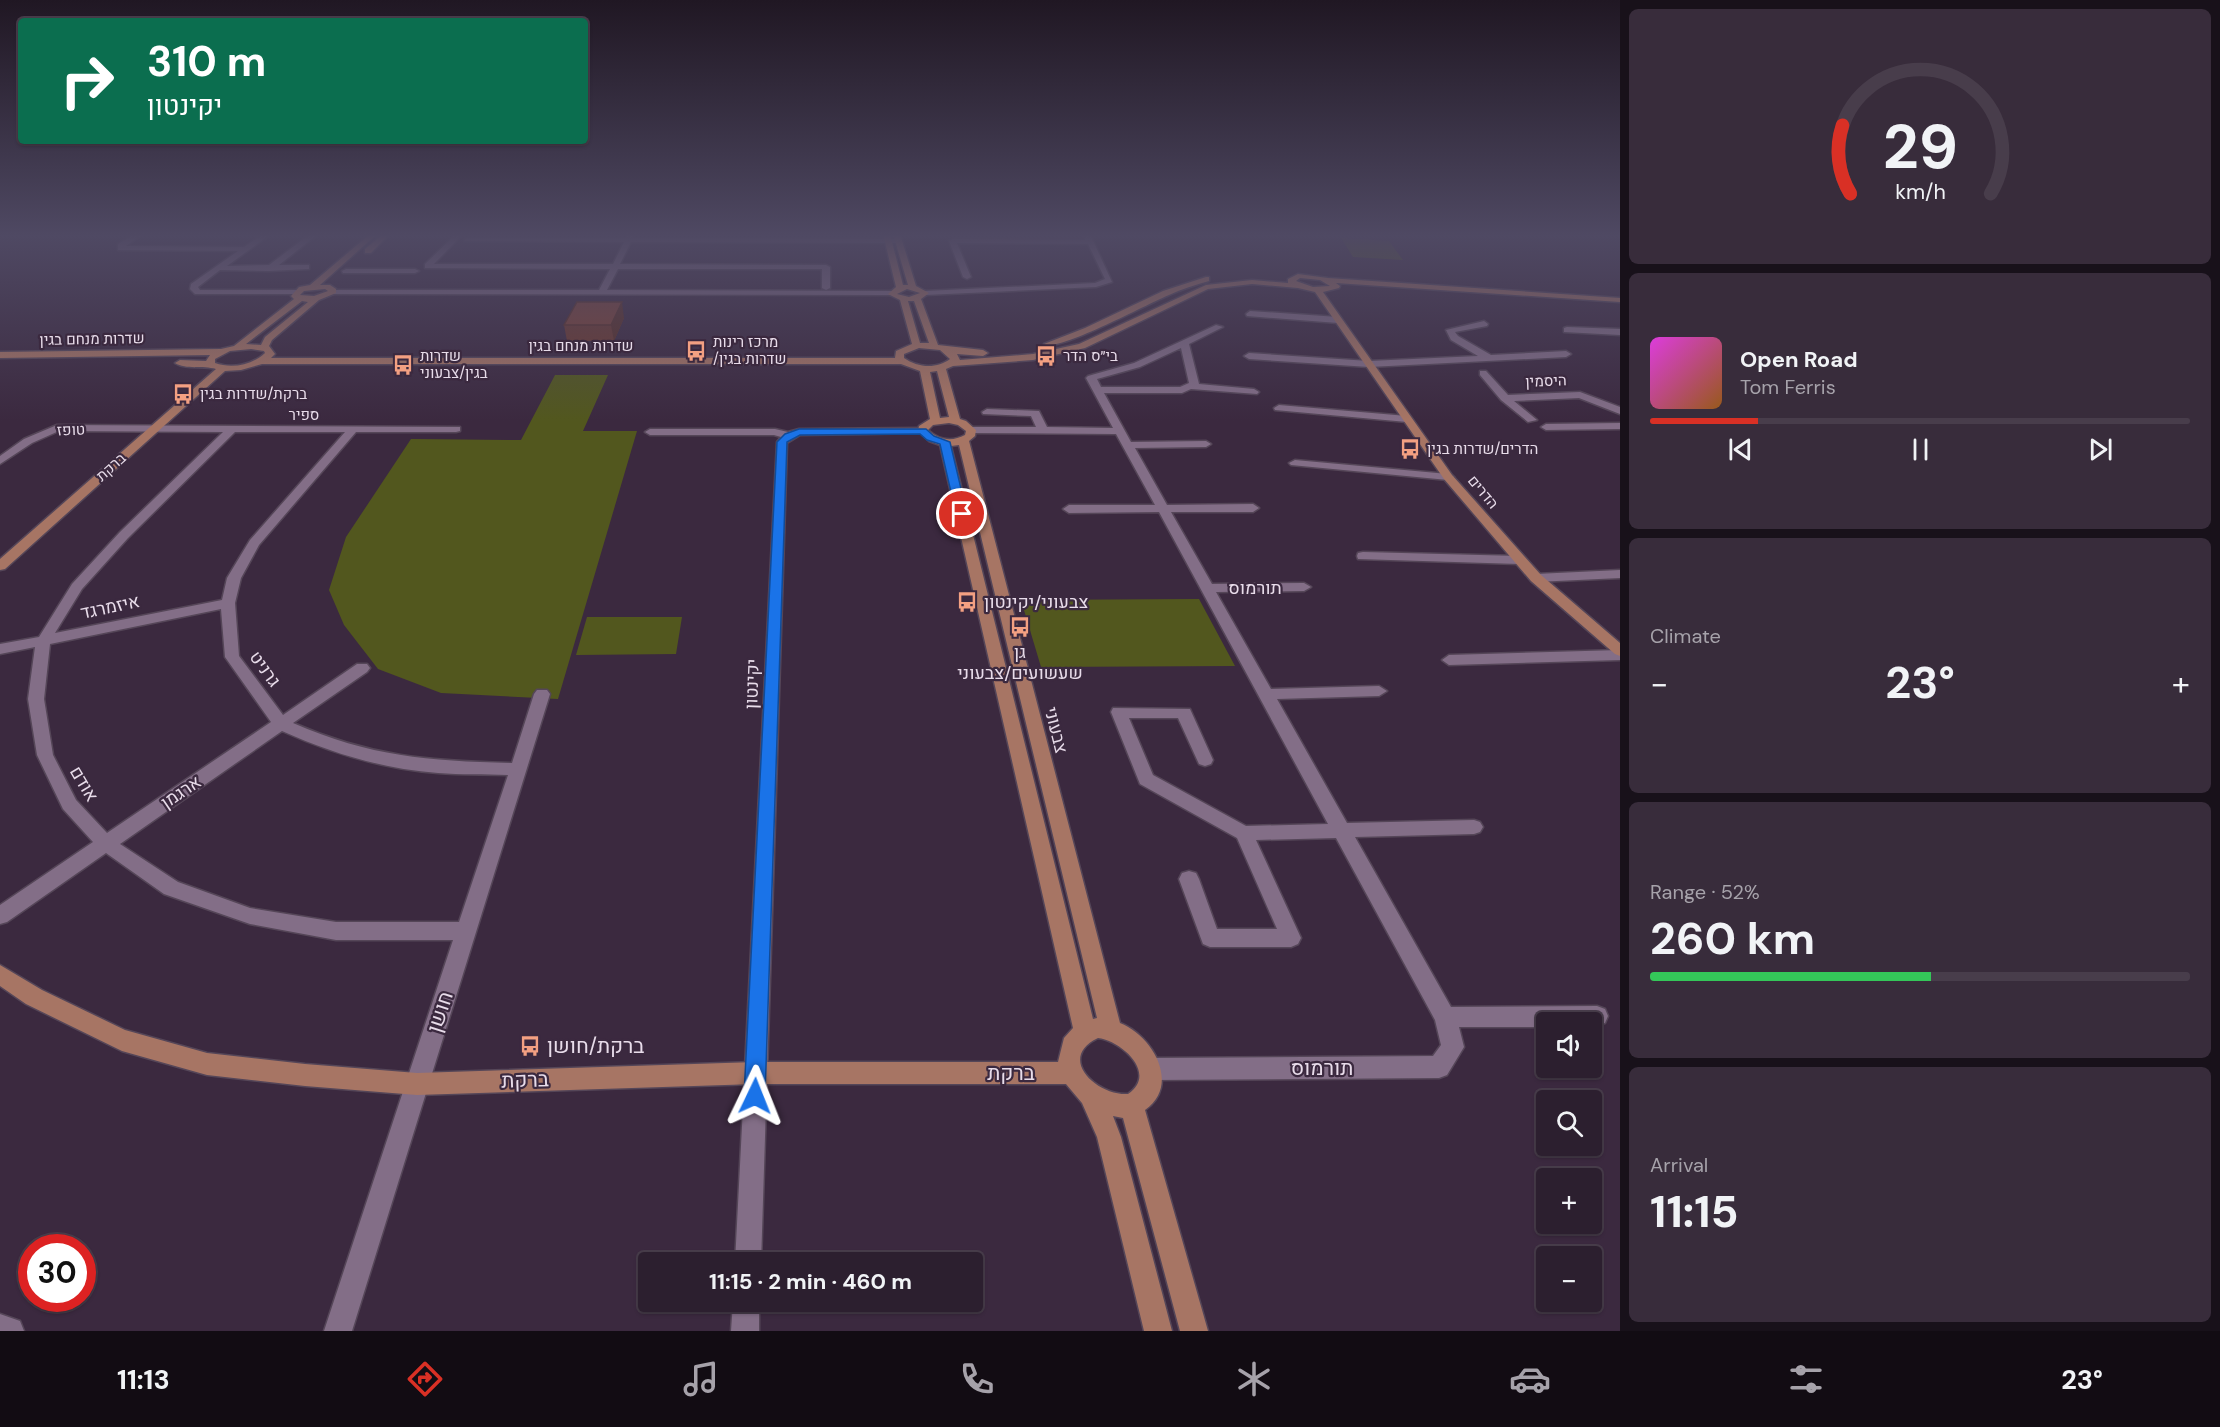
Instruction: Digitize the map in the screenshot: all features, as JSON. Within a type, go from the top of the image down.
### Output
[{"type":"street","points":[[236,348],[297,296]]},
{"type":"street","points":[[305,296],[317,298]]},
{"type":"street","points":[[917,346],[903,298],[920,296]]},
{"type":"street","points":[[921,296],[934,346]]},
{"type":"street","points":[[1159,296],[1083,333],[1023,350],[975,353],[934,346],[917,346],[901,357],[924,368],[941,368],[952,363],[1033,357],[1082,346],[1189,296]]},
{"type":"street","name":"הדרים","points":[[1321,296],[1448,477],[1536,578],[1620,653]]},
{"type":"street","points":[[1489,296],[1620,307]]},
{"type":"street","points":[[1554,296],[1620,300]]},
{"type":"street","points":[[260,362],[267,351],[268,339],[317,298]]},
{"type":"street","points":[[1250,314],[1338,320]]},
{"type":"street","points":[[1484,324],[1450,330],[1454,338],[1489,358]]},
{"type":"street","points":[[1185,345],[1194,384],[1182,390],[1097,390],[1090,378],[1137,365],[1185,345],[1219,327]]},
{"type":"street","points":[[1567,330],[1620,332]]},
{"type":"street","name":"שדרות מנחם בגין","points":[[0,355],[221,352],[236,348],[267,351],[901,357]]},
{"type":"street","points":[[948,350],[955,356],[952,363]]},
{"type":"street","points":[[210,364],[211,358],[221,352]]},
{"type":"street","points":[[1249,356],[1369,364],[1566,354]]},
{"type":"street","name":"שדרות מנחם בגין","points":[[0,364],[210,364],[223,368],[242,367],[260,362],[901,357]]},
{"type":"street","name":"ברקת","points":[[0,566],[223,368]]},
{"type":"street","points":[[924,368],[936,421]]},
{"type":"street","points":[[941,368],[955,421],[967,435]]},
{"type":"street","name":"היסמין","points":[[1483,373],[1505,398],[1532,420]]},
{"type":"street","points":[[1190,386],[1254,392]]},
{"type":"street","name":"תורמוס","points":[[1097,390],[1446,1017],[1453,1047],[1440,1067],[1151,1069]]},
{"type":"street","name":"היסמין","points":[[1505,398],[1580,395],[1620,411]]},
{"type":"street","points":[[1279,408],[1407,419]]},
{"type":"street","points":[[987,412],[1035,413],[1043,430]]},
{"type":"street","points":[[923,431],[926,425],[936,421],[955,421]]},
{"type":"street","points":[[1546,428],[1620,426]]},
{"type":"street","name":"טופז","points":[[0,461],[28,441],[57,428],[151,430]]},
{"type":"street","name":"ספיר","points":[[151,430],[456,429]]},
{"type":"street","name":"אודם","points":[[231,430],[116,543],[76,587],[43,641],[36,699],[45,755],[69,804],[106,844],[171,888],[250,916],[336,931],[466,932]]},
{"type":"street","name":"גרניט","points":[[352,430],[254,543],[234,578],[228,603],[232,657],[281,724],[324,743],[372,757],[437,767],[518,769]]},
{"type":"street","points":[[650,432],[776,432],[788,436],[799,432],[923,431],[930,438],[945,442],[967,435],[1043,430],[1206,444]]},
{"type":"street","name":"צבעוני","points":[[967,435],[1111,1029]]},
{"type":"street","name":"יקינטון","points":[[748,1252],[782,442],[788,436]]},
{"type":"street","points":[[945,442],[1085,1031]]},
{"type":"street","points":[[1295,463],[1448,477]]},
{"type":"street","points":[[1069,509],[1254,508]]},
{"type":"street","points":[[1363,556],[1519,560]]},
{"type":"street","points":[[1536,578],[1620,574]]},
{"type":"street","name":"תורמוס","points":[[1207,588],[1304,587]]},
{"type":"street","name":"איזמרגד","points":[[0,649],[228,603]]},
{"type":"street","points":[[1449,660],[1620,653]]},
{"type":"street","name":"ארגמן","points":[[0,916],[362,668]]},
{"type":"street","points":[[1266,694],[1379,691]]},
{"type":"street","name":"חושן","points":[[338,1331],[542,694]]},
{"type":"street","points":[[1205,760],[1184,713],[1119,712],[1146,779],[1244,833],[1474,827]]},
{"type":"street","points":[[1189,879],[1210,938],[1291,938],[1244,833]]},
{"type":"street","name":"ברקת","points":[[0,974],[34,997],[122,1040],[207,1064],[417,1084],[756,1072],[1072,1072]]},
{"type":"street","points":[[1446,1017],[1536,1016]]},
{"type":"street","points":[[1091,1098],[1106,1105],[1132,1106],[1143,1099],[1150,1087],[1151,1069],[1144,1054],[1136,1044],[1111,1029],[1097,1028],[1085,1031],[1076,1038],[1070,1048],[1072,1072],[1079,1086],[1091,1098],[1109,1137],[1158,1331]]},
{"type":"street","points":[[1132,1106],[1194,1331]]},
{"type":"street","points":[[745,1331],[746,1312]]},
{"type":"street","points":[[0,1328],[10,1331]]},
{"type":"green space","points":[[555,375],[608,375],[583,431],[637,431],[558,699],[441,693],[378,669],[344,625],[329,590],[346,537],[411,439],[521,440]]},
{"type":"green space","points":[[1199,599],[1235,666],[1041,667],[1021,600]]},
{"type":"green space","points":[[587,617],[682,617],[676,654],[576,655]]},
{"type":"building","points":[[577,302],[622,302],[611,325],[564,325]]},
{"type":"place","name":"מרכז רינות /שדרות בגין","points":[[696,351]]},
{"type":"place","name":"בי״ס הדר","points":[[1046,356]]},
{"type":"place","name":"שדרות בגין/צבעוני","points":[[403,365]]},
{"type":"place","name":"ברקת/שדרות בגין","points":[[183,394]]},
{"type":"place","name":"הדרים/שדרות בגין","points":[[1410,449]]},
{"type":"place","name":"צבעוני/יקינטון","points":[[967,602]]},
{"type":"place","name":"גן שעשועים/צבעוני","points":[[1020,627]]},
{"type":"place","name":"ברקת/חושן","points":[[530,1046]]},
{"type":"route","points":[[755,1096],[782,442],[788,436],[799,432],[923,431],[930,438],[945,442],[962,514]]}]
